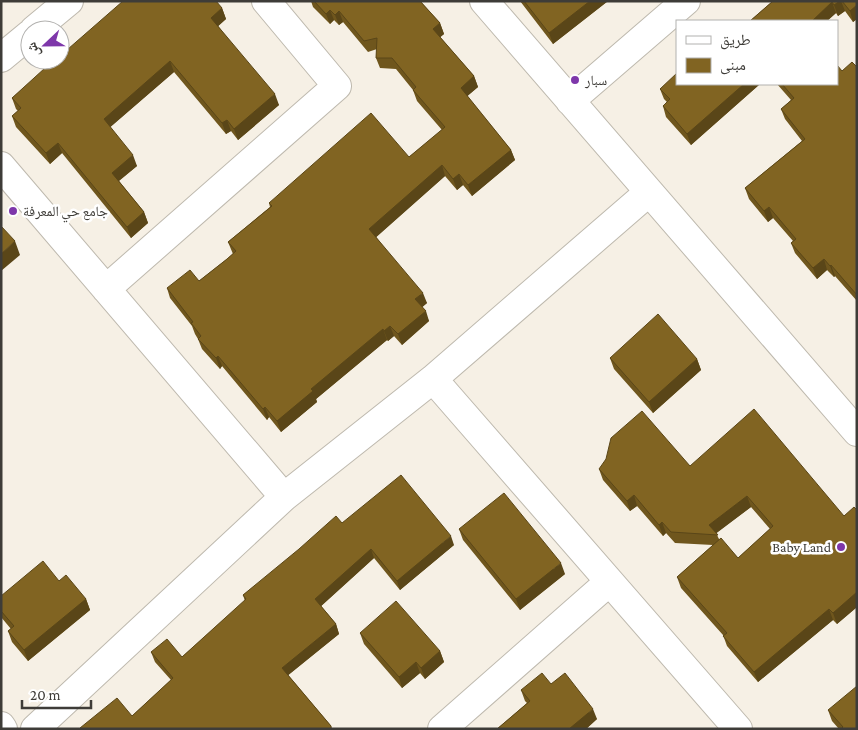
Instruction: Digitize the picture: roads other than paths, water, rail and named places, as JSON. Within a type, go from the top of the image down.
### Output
[{"type":"street","points":[[46,20],[69,1]]},
{"type":"street","points":[[106,289],[337,86],[266,1]]},
{"type":"street","points":[[484,1],[857,432]]},
{"type":"street","points":[[570,101],[686,1]]},
{"type":"street","points":[[1,58],[20,42]]},
{"type":"street","points":[[1,166],[284,497]]},
{"type":"street","points":[[35,729],[284,497],[433,379],[649,192]]},
{"type":"street","points":[[433,379],[738,729]]},
{"type":"street","points":[[442,729],[609,582]]},
{"type":"place","name":"سبار","points":[[575,80]]},
{"type":"place","name":"جامع حي المعرفة","points":[[13,211]]},
{"type":"place","name":"Baby Land","points":[[841,547]]}]
